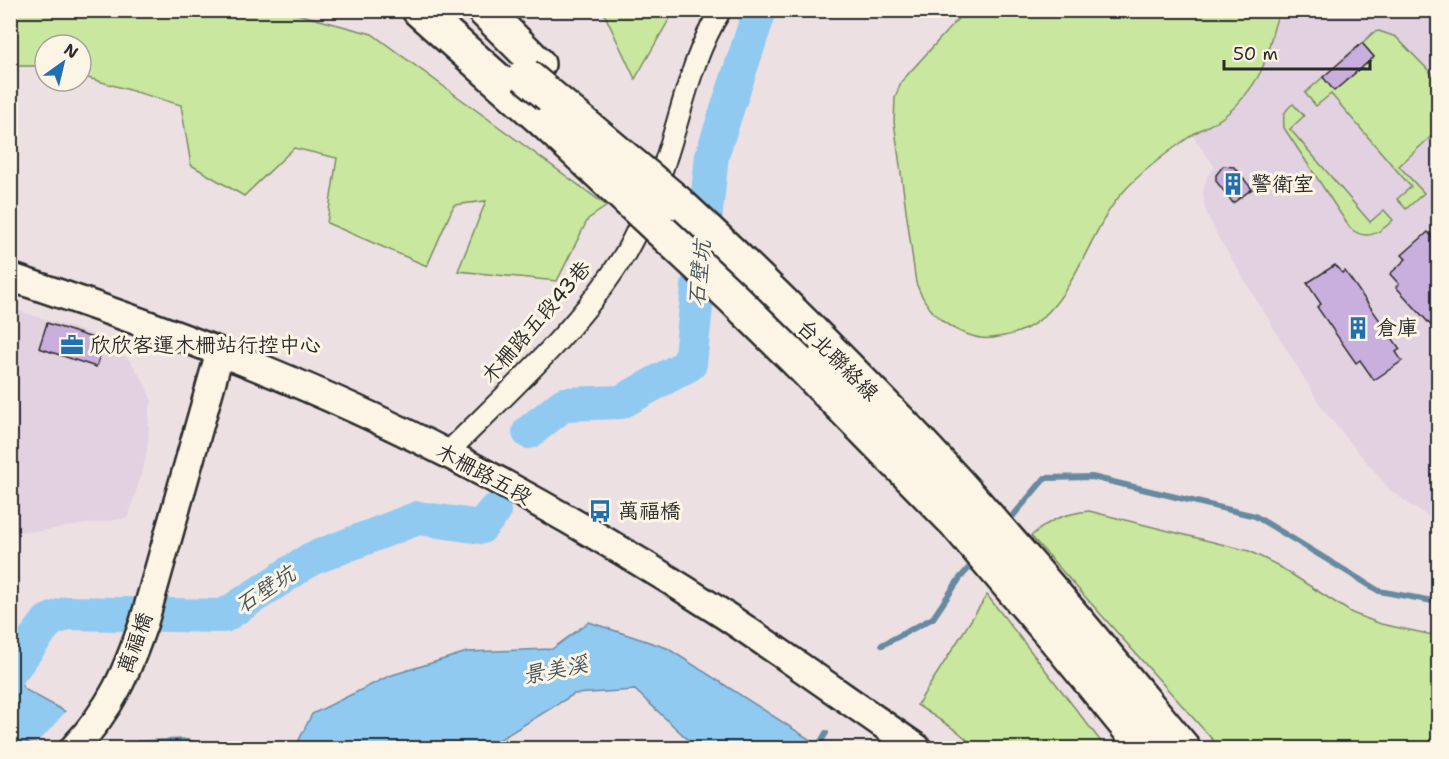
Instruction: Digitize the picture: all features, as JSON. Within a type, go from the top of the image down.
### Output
[{"type":"highway","points":[[392,10],[525,77]]},
{"type":"highway","name":"台北聯絡線","points":[[419,10],[525,77],[547,124],[734,299],[808,351]]},
{"type":"highway","name":"台北聯絡線","points":[[454,10],[525,77],[677,202],[747,268],[808,351],[960,508],[1059,599],[1183,748]]},
{"type":"highway","points":[[484,10],[525,77]]},
{"type":"highway","name":"台北聯絡線","points":[[960,508],[1058,642],[1145,748]]},
{"type":"main road","name":"木柵路五段","points":[[10,277],[109,310],[295,381],[447,453],[618,548],[726,616],[917,748]]},
{"type":"main road","name":"萬福橋","points":[[74,748],[106,709],[131,658],[144,622],[220,352]]},
{"type":"street","name":"木柵路五段43巷","points":[[447,453],[546,354],[605,283],[626,251],[655,191],[696,63],[705,39],[721,10]]},
{"type":"shaded area","points":[[1280,11],[1438,11],[1438,522],[1390,490],[1324,411],[1217,235],[1205,210],[1203,191],[1207,176],[1215,167],[1192,135],[1225,116],[1244,96],[1261,71]]},
{"type":"shaded area","points":[[10,308],[105,340],[130,361],[144,382],[152,401],[149,410],[148,442],[146,458],[128,518],[40,531],[11,532]]},
{"type":"green space","points":[[10,11],[286,11],[372,34],[607,206],[588,219],[557,281],[458,271],[486,201],[454,205],[427,266],[327,223],[337,158],[294,148],[244,196],[191,165],[181,105],[93,79],[93,33],[33,33],[33,66],[11,66]]},
{"type":"green space","points":[[603,11],[674,11],[635,79]]},
{"type":"green space","points":[[965,11],[1280,11],[1261,71],[1240,102],[1229,113],[1166,154],[1125,190],[1098,229],[1075,275],[1046,314],[1027,328],[990,338],[974,337],[951,327],[930,309],[916,283],[894,122],[895,98],[901,82]]},
{"type":"green space","points":[[1379,31],[1396,37],[1438,80],[1438,130],[1399,166],[1424,193],[1406,209],[1397,199],[1411,187],[1331,94],[1316,106],[1305,93],[1323,77],[1335,90],[1374,57],[1362,43],[1374,32]]},
{"type":"green space","points":[[1293,104],[1304,116],[1290,129],[1370,222],[1384,210],[1393,220],[1383,229],[1367,235],[1350,228],[1284,128],[1284,114]]},
{"type":"green space","points":[[1089,511],[1249,551],[1277,565],[1352,613],[1381,624],[1438,636],[1438,748],[1220,748],[1031,536],[1058,518]]},
{"type":"green space","points":[[987,595],[1106,748],[977,748],[957,731],[917,705]]},
{"type":"water","name":"景美溪","points":[[589,622],[667,648],[823,748],[697,748],[635,690],[574,694],[486,748],[295,748],[312,714],[389,676],[467,652],[552,649]]},
{"type":"water","points":[[10,673],[26,690],[120,742],[183,739],[227,748],[79,748],[33,742],[11,746]]},
{"type":"pier","points":[[67,710],[120,739],[139,738],[131,748],[59,748],[33,745]]},
{"type":"building","points":[[1362,43],[1374,57],[1334,91],[1323,77]]},
{"type":"building","name":"警衛室","points":[[1223,166],[1234,167],[1252,189],[1233,203],[1216,181],[1216,175]]},
{"type":"building","points":[[1428,232],[1438,243],[1438,333],[1396,287],[1399,284],[1390,274],[1406,259],[1402,255]]},
{"type":"building","name":"倉庫","points":[[1335,265],[1342,273],[1345,271],[1400,349],[1396,352],[1402,361],[1374,380],[1360,360],[1356,363],[1317,307],[1321,304],[1307,283]]},
{"type":"building","name":"欣欣客運木柵站行控中心","points":[[47,323],[105,342],[96,367],[39,348]]},
{"type":"waterway","name":"石壁坑","points":[[529,432],[564,404],[621,402],[690,364],[712,155],[760,10]]},
{"type":"waterway","points":[[1007,523],[1045,478],[1092,477],[1255,516],[1379,591],[1438,602]]},
{"type":"waterway","name":"石壁坑","points":[[10,672],[48,621],[68,613],[224,616],[311,559],[418,518],[481,527],[494,511]]},
{"type":"waterway","points":[[882,645],[933,618],[960,578],[975,561]]},
{"type":"waterway","points":[[817,748],[826,733]]},
{"type":"place","name":"警衛室","points":[[1233,184]]},
{"type":"place","name":"倉庫","points":[[1358,328]]},
{"type":"place","name":"欣欣客運木柵站行控中心","points":[[72,345]]},
{"type":"place","name":"萬福橋","points":[[600,511]]}]
